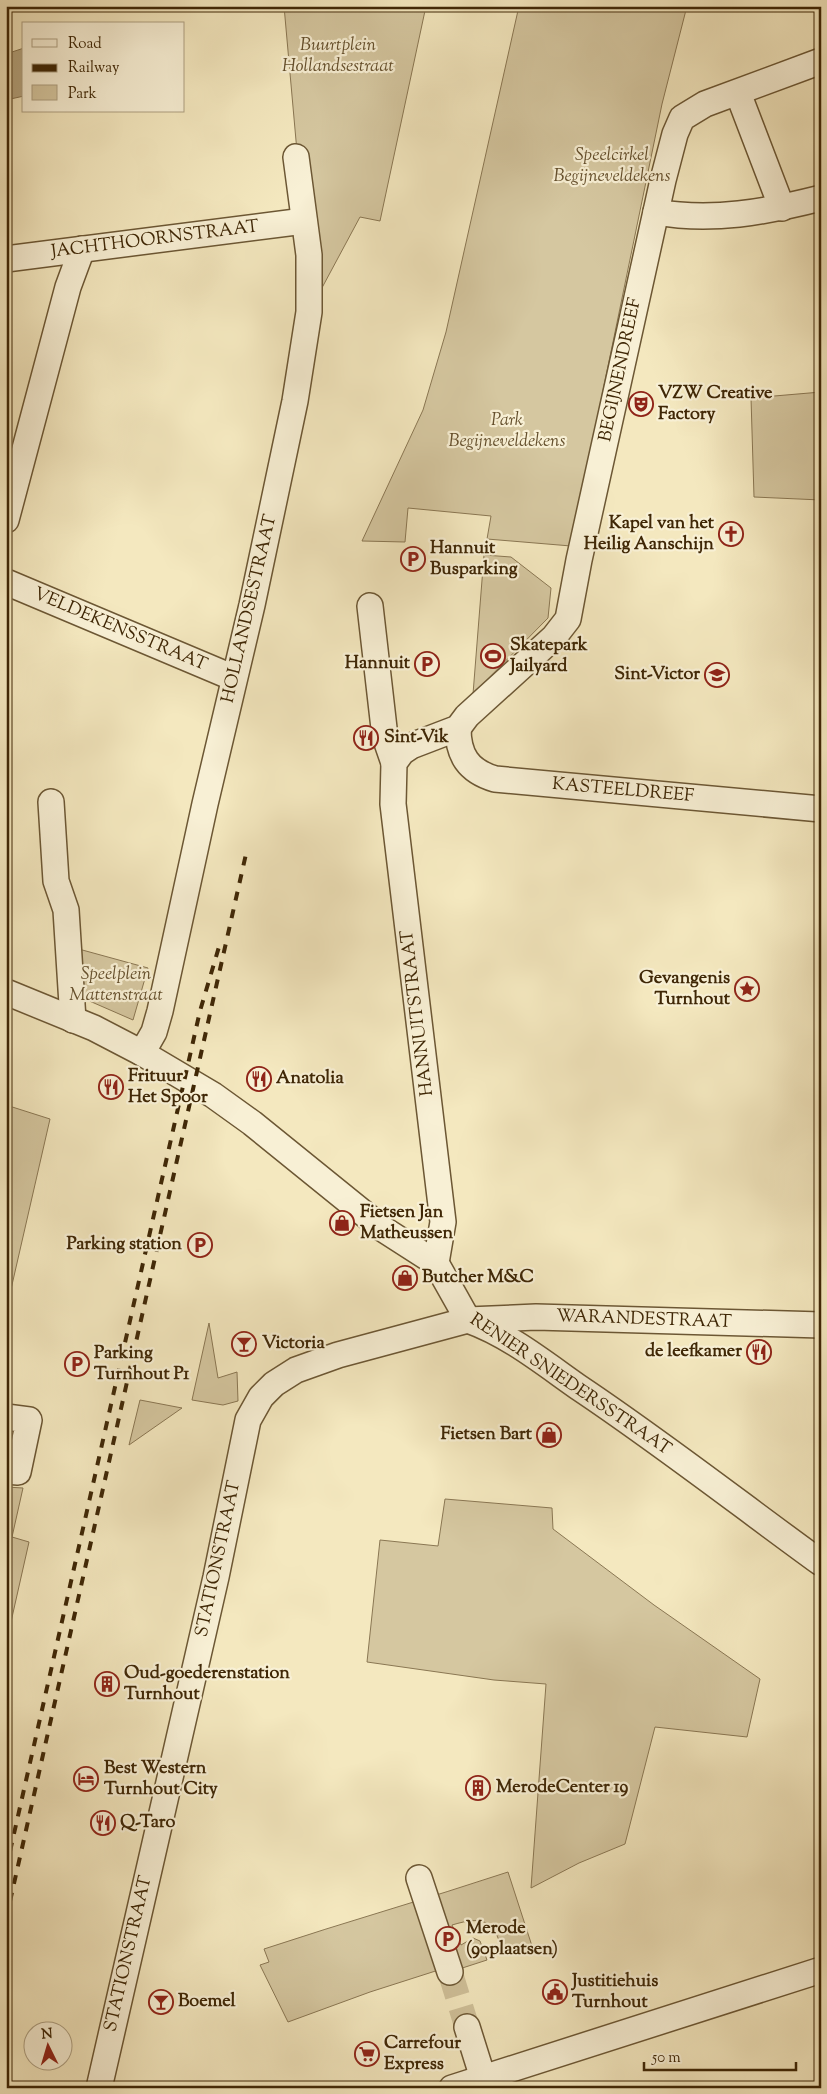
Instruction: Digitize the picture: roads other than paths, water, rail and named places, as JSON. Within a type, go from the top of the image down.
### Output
[{"type":"street","name":"BEGIJNENDREEF","points":[[458,728],[467,716],[554,637],[568,620],[578,560],[656,212],[675,134],[682,118],[705,104],[821,61]]},
{"type":"street","points":[[738,93],[782,208]]},
{"type":"street","name":"HOLLANDSESTRAAT","points":[[142,1053],[154,1032],[160,1011],[252,605],[293,410],[308,322],[309,255],[296,157]]},
{"type":"street","points":[[656,212],[683,217],[758,212],[821,198]]},
{"type":"street","name":"JACHTHOORNSTRAAT","points":[[6,258],[304,221]]},
{"type":"street","points":[[6,520],[68,287],[82,248]]},
{"type":"street","name":"VELDEKENSSTRAAT","points":[[6,582],[234,678]]},
{"type":"street","name":"HANNUITSTRAAT","points":[[370,606],[385,737],[394,763],[393,804],[443,1222],[436,1263]]},
{"type":"street","points":[[394,763],[402,752],[411,746],[458,728]]},
{"type":"street","name":"KASTEELDREEF","points":[[458,728],[458,741],[469,764],[480,774],[495,779],[821,809]]},
{"type":"street","points":[[51,802],[56,881],[66,910],[73,1020]]},
{"type":"street","name":"RENIER SNIEDERSSTRAAT","points":[[6,992],[73,1020],[142,1053],[213,1095],[252,1123],[383,1230],[436,1263],[468,1320],[485,1326],[516,1344],[643,1430],[821,1563]]},
{"type":"street","name":"WARANDESTRAAT","points":[[468,1320],[536,1317],[821,1325]]},
{"type":"street","name":"STATIONSTRAAT","points":[[98,2088],[216,1577],[248,1420],[255,1405],[274,1384],[296,1370],[318,1361],[468,1320]]},
{"type":"street","points":[[6,1418],[29,1420],[18,1472],[6,1472]]},
{"type":"street","points":[[420,1878],[450,1972]]},
{"type":"street","points":[[452,2088],[821,1970]]},
{"type":"street","points":[[467,2027],[483,2078]]},
{"type":"tunnel","points":[[450,1972],[467,2027]]},
{"type":"railway","points":[[6,1919],[246,854]]},
{"type":"railway","points":[[6,1869],[200,1011],[221,940]]},
{"type":"place","name":"VZW Creative Factory","points":[[641,404]]},
{"type":"place","name":"Kapel van het Heilig Aanschijn","points":[[731,534]]},
{"type":"place","name":"Hannuit Busparking","points":[[413,559]]},
{"type":"place","name":"Skatepark Jailyard","points":[[493,656]]},
{"type":"place","name":"Hannuit","points":[[427,664]]},
{"type":"place","name":"Sint-Victor","points":[[717,675]]},
{"type":"place","name":"Sint-Vik","points":[[366,738]]},
{"type":"place","name":"Gevangenis Turnhout","points":[[747,989]]},
{"type":"place","name":"Anatolia","points":[[259,1079]]},
{"type":"place","name":"Frituur Het Spoor","points":[[111,1087]]},
{"type":"place","name":"Fietsen Jan Matheussen","points":[[342,1223]]},
{"type":"place","name":"Parking station","points":[[200,1245]]},
{"type":"place","name":"Butcher M&C","points":[[405,1278]]},
{"type":"place","name":"Victoria","points":[[244,1344]]},
{"type":"place","name":"de leefkamer","points":[[759,1352]]},
{"type":"place","name":"Parking Turnhout P1","points":[[77,1364]]},
{"type":"place","name":"Fietsen Bart","points":[[549,1435]]},
{"type":"place","name":"Oud-goederenstation Turnhout","points":[[107,1684]]},
{"type":"place","name":"Best Western Turnhout City","points":[[86,1779]]},
{"type":"place","name":"MerodeCenter 19","points":[[478,1788]]},
{"type":"place","name":"Q-Taro","points":[[103,1823]]},
{"type":"place","name":"Merode (90plaatsen)","points":[[448,1939]]},
{"type":"place","name":"Justitiehuis Turnhout","points":[[555,1992]]},
{"type":"place","name":"Boemel","points":[[161,2002]]},
{"type":"place","name":"Carrefour Express","points":[[367,2054]]},
{"type":"park label","name":"Buurtplein Hollandsestraat","points":[[338,56]]},
{"type":"park label","name":"Speelcirkel Begijneveldekens","points":[[612,166]]},
{"type":"park label","name":"Park Begijneveldekens","points":[[507,431]]},
{"type":"park label","name":"Speelplein Mattenstraat","points":[[116,985]]}]
